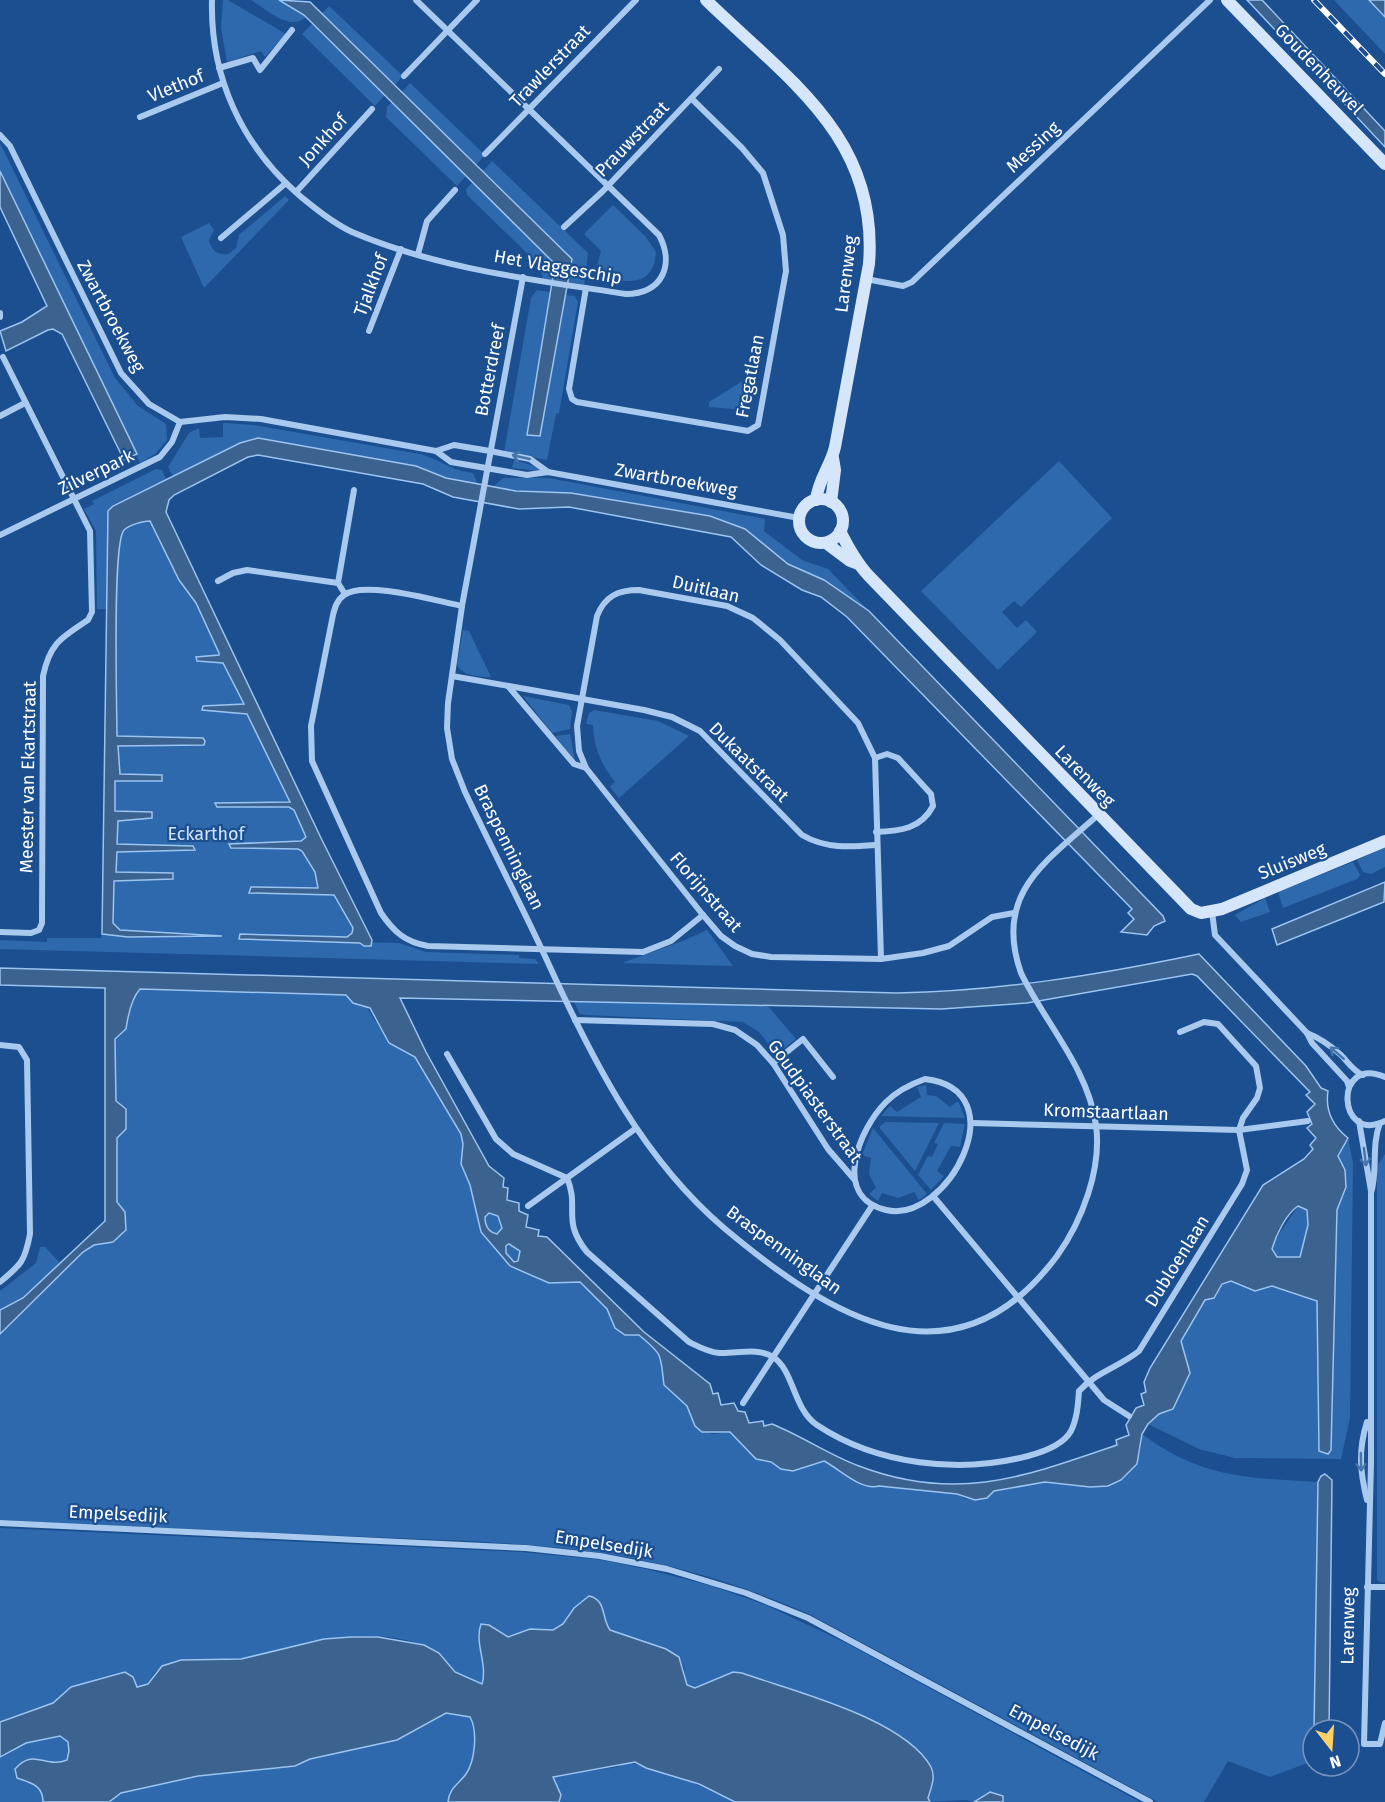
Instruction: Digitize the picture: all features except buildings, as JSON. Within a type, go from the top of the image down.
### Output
[{"type":"street","name":"Het Vlaggeschip","points":[[212,0],[213,40],[219,68],[223,83],[248,138],[286,183],[322,214],[351,231],[455,265],[586,288],[640,294],[652,288],[660,279],[666,264],[666,249],[659,235],[416,0]]},
{"type":"street","points":[[404,76],[477,0]]},
{"type":"street","name":"Trawlerstraat","points":[[485,154],[636,0]]},
{"type":"street","name":"Larenweg","points":[[705,0],[826,118],[845,145],[858,172],[868,213],[870,244],[866,279],[833,458],[825,469],[816,500]]},
{"type":"street","name":"Messing","points":[[866,279],[903,286],[912,282],[1210,0]]},
{"type":"street","name":"Goudenheuvel","points":[[1227,0],[1385,164]]},
{"type":"street","name":"Vlethof","points":[[219,68],[253,58],[260,70],[292,30]]},
{"type":"street","name":"Prauwstraat","points":[[564,227],[608,186],[719,69]]},
{"type":"street","name":"Vlethof","points":[[140,117],[223,83]]},
{"type":"street","name":"Fregatlaan","points":[[586,288],[569,389],[572,399],[577,402],[748,431],[758,425],[786,271],[783,235],[762,173],[742,148],[692,99]]},
{"type":"street","name":"Jonkhof","points":[[296,192],[372,109]]},
{"type":"street","name":"Zwartbroekweg","points":[[0,135],[10,146],[121,373],[149,404],[180,422],[225,417],[261,419],[436,451],[454,446],[490,451],[530,459],[548,472]]},
{"type":"street","name":"Jonkhof","points":[[221,238],[286,183]]},
{"type":"street","name":"Tjalkhof","points":[[418,254],[427,221],[455,190]]},
{"type":"street","name":"Tjalkhof","points":[[369,331],[401,249]]},
{"type":"street","name":"Botterdreef","points":[[487,468],[523,277]]},
{"type":"street","points":[[0,313],[0,318]]},
{"type":"street","name":"Meester van Ekartstraat","points":[[0,932],[31,933],[39,930],[42,923],[43,676],[52,648],[60,639],[88,620],[92,612],[90,531],[3,357]]},
{"type":"street","points":[[0,416],[25,404]]},
{"type":"street","name":"Zilverpark","points":[[0,535],[160,457],[172,442],[180,422]]},
{"type":"street","name":"Zwartbroekweg","points":[[436,451],[451,462],[527,475],[548,472],[799,518]]},
{"type":"street","points":[[831,502],[835,470],[833,458]]},
{"type":"street","name":"Braspenninglaan","points":[[487,468],[483,501],[462,606],[447,728],[452,759],[465,792],[570,1011],[635,1129],[679,1184],[723,1227],[816,1294],[859,1317],[911,1333],[938,1333],[963,1329],[992,1316],[1017,1299],[1051,1263],[1065,1244],[1080,1215],[1091,1185],[1096,1127],[1088,1092],[1024,978],[1015,955],[1014,913],[1022,892],[1037,870],[1098,815]]},
{"type":"street","points":[[345,594],[338,584],[354,490]]},
{"type":"street","points":[[826,543],[840,531],[842,514],[831,502],[816,500],[805,506],[799,518],[804,534],[810,540],[826,543],[850,561],[858,564]]},
{"type":"street","name":"Larenweg","points":[[840,531],[856,556],[858,564],[1098,815],[1185,904],[1201,913],[1212,912]]},
{"type":"street","name":"Zilverpark","points":[[0,541],[8,532]]},
{"type":"street","points":[[218,581],[233,573],[248,570],[338,584]]},
{"type":"street","points":[[462,606],[366,588],[345,594],[337,602],[333,615],[309,742],[319,781],[381,914],[404,939],[415,944],[643,952],[671,941],[703,915]]},
{"type":"street","name":"Duitlaan","points":[[580,699],[597,616],[602,604],[611,596],[625,590],[639,590],[727,606],[753,618],[791,652],[851,714],[868,738],[874,758],[880,959]]},
{"type":"street","name":"Dukaatstraat","points":[[452,676],[672,717],[700,731],[790,825],[810,840],[837,847],[876,845]]},
{"type":"street","points":[[507,686],[574,764],[586,768]]},
{"type":"street","name":"Florijnstraat","points":[[580,699],[577,734],[586,768],[721,936],[752,954],[880,959],[922,953],[949,946],[992,917],[1014,913]]},
{"type":"street","points":[[874,758],[887,754],[898,758],[932,794],[933,806],[920,823],[895,831],[876,832]]},
{"type":"street","name":"Sluisweg","points":[[1212,912],[1385,841]]},
{"type":"street","points":[[1212,912],[1215,935],[1307,1033],[1312,1043],[1347,1081],[1349,1087],[1364,1075]]},
{"type":"street","name":"Goudpiasterstraat","points":[[575,1020],[713,1024],[735,1030],[757,1045],[773,1063],[828,1149],[854,1179]]},
{"type":"street","points":[[1180,1032],[1204,1022],[1218,1024],[1256,1066],[1260,1077],[1260,1088],[1239,1130]]},
{"type":"street","points":[[1307,1033],[1318,1037],[1341,1055],[1357,1072],[1385,1077]]},
{"type":"street","points":[[773,1063],[803,1039],[833,1077]]},
{"type":"street","points":[[0,1045],[19,1047],[27,1060],[30,1234],[27,1255],[21,1265],[0,1282]]},
{"type":"street","points":[[447,1054],[496,1139],[513,1154],[567,1178],[572,1188],[572,1222],[576,1238],[587,1252],[689,1342],[705,1350],[719,1353],[764,1352],[775,1357],[781,1364],[804,1412],[815,1424],[847,1441],[875,1451],[930,1464],[976,1467],[1040,1453],[1057,1445],[1070,1433],[1077,1414],[1079,1391],[1089,1380]]},
{"type":"street","points":[[925,1080],[943,1082],[957,1091],[967,1104],[972,1123],[969,1140],[959,1163],[944,1185],[921,1204],[888,1211],[872,1206],[854,1179],[854,1164],[871,1120],[887,1100],[915,1082],[925,1080]]},
{"type":"street","name":"Larenweg","points":[[1349,1087],[1347,1106],[1359,1121],[1371,1193],[1369,1509],[1364,1744],[1380,1744],[1385,1723]]},
{"type":"street","name":"Kromstaartlaan","points":[[972,1123],[1239,1130],[1308,1121]]},
{"type":"street","points":[[1359,1121],[1382,1122]]},
{"type":"street","name":"Larenweg","points":[[1371,1193],[1375,1179],[1375,1142],[1382,1122]]},
{"type":"street","points":[[528,1206],[635,1129]]},
{"type":"street","name":"Dubloenlaan","points":[[1089,1380],[1126,1362],[1138,1351],[1242,1184],[1247,1170],[1239,1130]]},
{"type":"street","points":[[933,1196],[1104,1400],[1129,1416]]},
{"type":"street","points":[[743,1402],[775,1357],[872,1206]]},
{"type":"street","name":"Larenweg","points":[[1369,1416],[1362,1439],[1359,1464],[1369,1509]]},
{"type":"street","name":"Empelsedijk","points":[[0,1524],[526,1548],[600,1556],[667,1569],[746,1593],[808,1618],[1150,1802]]},
{"type":"street","points":[[1367,1587],[1385,1587]]},
{"type":"green space","points":[[223,0],[228,0],[286,34],[265,57],[261,51],[227,62],[221,28]]},
{"type":"green space","points":[[251,0],[279,0],[306,17],[300,21],[286,21]]},
{"type":"green space","points":[[1334,0],[1369,0],[1385,17],[1385,54]]},
{"type":"green space","points":[[329,6],[403,76],[395,85],[322,13]]},
{"type":"green space","points":[[313,23],[385,95],[375,106],[302,34]]},
{"type":"green space","points":[[410,83],[485,155],[476,165],[402,92]]},
{"type":"green space","points":[[392,102],[466,176],[457,186],[386,117],[387,107]]},
{"type":"green space","points":[[0,143],[115,378],[138,406],[166,424],[167,440],[155,454],[140,463],[0,171]]},
{"type":"green space","points":[[492,161],[588,253],[584,286],[568,283],[572,259],[483,171]]},
{"type":"green space","points":[[473,182],[555,264],[552,281],[543,279],[539,265],[467,195],[466,189]]},
{"type":"green space","points":[[285,196],[289,200],[204,288],[181,237],[209,223],[214,230],[209,240],[211,247],[218,253],[228,254],[236,248],[239,235]]},
{"type":"green space","points":[[613,205],[646,237],[656,252],[654,265],[649,273],[634,281],[594,277],[601,251],[584,234]]},
{"type":"green space","points":[[537,290],[550,292],[527,435],[540,436],[566,295],[575,296],[578,302],[559,413],[556,414],[547,460],[504,452],[531,298]]},
{"type":"green space","points":[[741,382],[750,383],[745,410],[709,407],[709,402]]},
{"type":"green space","points":[[223,423],[254,425],[420,454],[458,470],[473,473],[478,484],[445,478],[416,466],[258,438],[240,443],[173,476],[168,467],[189,433],[199,428],[200,438],[223,437]]},
{"type":"green space","points":[[514,460],[541,468],[540,471],[512,468]]},
{"type":"green space","points":[[1059,461],[1112,518],[1021,607],[1014,601],[1002,612],[1017,628],[1026,620],[1037,632],[998,670],[921,591]]},
{"type":"green space","points":[[156,469],[162,470],[166,479],[113,505],[108,511],[106,609],[97,609],[96,531],[84,509],[94,504],[92,501]]},
{"type":"green space","points":[[503,478],[549,478],[765,519],[764,531],[802,560],[828,569],[869,611],[824,580],[788,564],[745,529],[710,516],[554,493],[535,494],[494,486]]},
{"type":"green space","name":"Eckarthof","points":[[153,495],[368,940],[239,939],[399,943],[426,952],[519,955],[519,958],[535,959],[539,964],[0,949],[0,940],[47,942],[47,938],[101,938],[102,934],[220,938],[104,932],[114,513]]},
{"type":"green space","points":[[463,630],[469,631],[491,677],[471,675],[459,668],[457,664]]},
{"type":"green space","points":[[523,696],[569,705],[572,711],[570,729],[552,733]]},
{"type":"green space","points":[[594,710],[658,721],[689,736],[619,798],[610,787],[615,782],[599,755],[593,725],[586,724],[589,713]]},
{"type":"green space","points":[[570,734],[575,761],[555,736]]},
{"type":"green space","points":[[1385,847],[1385,867],[1371,874],[1363,872],[1357,860]]},
{"type":"green space","points":[[1353,862],[1360,875],[1357,879],[1283,908],[1278,892]]},
{"type":"green space","points":[[1265,898],[1270,912],[1241,922],[1235,915]]},
{"type":"green space","points":[[707,930],[733,966],[622,963],[685,940]]},
{"type":"green space","points":[[140,989],[346,995],[353,1003],[366,1006],[389,1043],[415,1057],[461,1134],[463,1144],[461,1164],[470,1185],[481,1232],[511,1266],[549,1283],[580,1282],[607,1309],[616,1328],[625,1335],[639,1335],[657,1352],[661,1361],[664,1385],[687,1406],[695,1426],[712,1434],[730,1432],[764,1462],[791,1471],[824,1461],[844,1472],[854,1481],[879,1486],[957,1494],[966,1499],[990,1495],[994,1491],[1045,1482],[1090,1486],[1110,1484],[1120,1478],[1137,1461],[1142,1434],[1184,1460],[1226,1473],[1247,1477],[1318,1482],[1314,1718],[1301,1718],[1301,1765],[1270,1777],[1228,1761],[1204,1802],[1158,1802],[809,1614],[725,1582],[638,1559],[579,1550],[491,1542],[0,1520],[0,1334],[83,1252],[94,1245],[113,1242],[126,1230],[125,1212],[117,1202],[115,1039],[126,1029],[129,1009]]},
{"type":"green space","points":[[573,1000],[767,1005],[796,1039],[779,1052],[775,1052],[759,1032],[743,1022],[586,1015],[580,1014]]},
{"type":"green space","points":[[926,1085],[927,1095],[936,1096],[950,1107],[958,1101],[965,1118],[881,1116],[890,1106],[897,1112],[921,1097],[917,1087]]},
{"type":"green space","points":[[885,1122],[939,1123],[915,1171],[879,1127]]},
{"type":"green space","points":[[944,1123],[965,1124],[960,1147],[951,1146],[937,1171],[944,1176],[931,1190],[918,1175],[928,1156],[932,1157],[938,1144],[934,1143]]},
{"type":"green space","points":[[873,1128],[927,1194],[919,1200],[914,1192],[898,1198],[882,1193],[878,1201],[869,1194],[876,1188],[869,1174],[871,1158],[862,1155]]},
{"type":"green space","points":[[1348,1138],[1353,1163],[1350,1418],[1341,1459],[1235,1458],[1199,1449],[1148,1424],[1159,1414],[1173,1409],[1190,1373],[1181,1341],[1205,1300],[1214,1298],[1222,1284],[1231,1281],[1255,1291],[1272,1286],[1317,1301],[1319,1450],[1334,1306],[1337,1210],[1345,1170],[1338,1156]]},
{"type":"green space","points":[[1385,1154],[1385,1582],[1383,1583],[1377,1580],[1377,1166]]},
{"type":"green space","points":[[1298,1206],[1307,1210],[1308,1225],[1300,1257],[1277,1257],[1272,1249],[1273,1243]]},
{"type":"green space","points":[[488,1213],[498,1216],[502,1228],[497,1234],[491,1232],[486,1225],[485,1217]]},
{"type":"green space","points":[[513,1245],[521,1253],[513,1261],[505,1253]]},
{"type":"green space","points":[[40,1247],[45,1247],[60,1263],[23,1298],[0,1310],[0,1291],[36,1263]]},
{"type":"green space","points":[[0,1528],[521,1552],[604,1560],[650,1570],[712,1586],[768,1606],[848,1644],[1140,1802],[1003,1802],[990,1792],[974,1802],[966,1800],[930,1802],[928,1798],[933,1779],[772,1684],[733,1672],[695,1688],[686,1685],[684,1667],[679,1657],[610,1630],[581,1601],[563,1624],[552,1629],[508,1637],[496,1629],[478,1632],[485,1671],[482,1684],[456,1673],[436,1653],[422,1645],[376,1636],[354,1637],[241,1659],[176,1661],[160,1668],[145,1685],[137,1687],[133,1677],[71,1687],[53,1704],[0,1722]]},
{"type":"green space","points":[[446,1713],[470,1717],[475,1738],[469,1768],[452,1790],[448,1802],[109,1802],[121,1793],[198,1776],[295,1766],[310,1759],[397,1740]]},
{"type":"green space","points":[[60,1736],[68,1742],[67,1760],[54,1764],[43,1761],[28,1782],[40,1789],[43,1802],[0,1802],[0,1757],[26,1743]]},
{"type":"green space","points":[[628,1762],[680,1777],[735,1802],[559,1802],[561,1795],[553,1777],[617,1767]]},
{"type":"shaded area","points":[[279,0],[310,2],[572,259],[540,436],[527,435],[555,264],[304,15]]},
{"type":"shaded area","points":[[1247,0],[1262,0],[1385,131],[1385,147]]},
{"type":"shaded area","points":[[1369,0],[1385,0],[1385,17]]},
{"type":"shaded area","points":[[0,171],[137,454],[124,460],[62,334],[53,329],[48,330],[6,351],[0,331],[22,322],[47,306],[0,207]]},
{"type":"shaded area","points":[[258,438],[416,466],[446,478],[516,491],[571,493],[710,516],[745,529],[788,564],[824,580],[869,611],[1163,916],[1165,921],[1154,926],[1147,935],[1121,932],[1134,919],[1128,913],[1132,909],[847,617],[821,597],[802,590],[761,565],[731,537],[569,507],[519,509],[453,497],[423,484],[258,455],[248,457],[174,495],[169,500],[166,512],[372,940],[371,946],[364,946],[360,943],[239,939],[240,934],[347,937],[352,933],[353,928],[334,895],[249,893],[251,887],[318,888],[315,872],[302,851],[298,849],[231,848],[229,844],[301,841],[306,837],[294,810],[289,807],[217,807],[215,803],[290,802],[247,714],[202,710],[203,706],[244,704],[223,663],[197,661],[196,657],[219,655],[219,653],[196,603],[179,580],[150,521],[126,528],[120,541],[117,594],[117,736],[203,738],[205,741],[204,745],[118,746],[120,774],[162,775],[162,781],[115,781],[115,811],[152,812],[152,818],[118,821],[117,844],[193,846],[195,850],[117,852],[116,872],[173,873],[173,879],[114,881],[113,923],[120,930],[222,936],[128,937],[102,934],[108,511],[113,506],[240,443]]},
{"type":"shaded area","points":[[1385,882],[1384,902],[1277,945],[1272,929]]},
{"type":"shaded area","points":[[1199,954],[1306,1066],[1321,1088],[1328,1091],[1331,1117],[1348,1138],[1338,1156],[1345,1170],[1346,1187],[1337,1210],[1331,1450],[1328,1454],[1319,1451],[1317,1301],[1272,1286],[1255,1291],[1231,1281],[1222,1284],[1214,1298],[1205,1300],[1181,1341],[1190,1373],[1173,1409],[1159,1414],[1148,1424],[1142,1434],[1137,1464],[1121,1480],[1108,1486],[1090,1487],[1045,1482],[994,1491],[987,1498],[975,1500],[957,1494],[872,1487],[858,1483],[824,1461],[793,1471],[756,1459],[730,1432],[702,1432],[695,1426],[687,1406],[664,1385],[661,1361],[657,1352],[639,1335],[625,1335],[615,1328],[607,1309],[580,1282],[549,1283],[510,1266],[481,1232],[470,1185],[461,1164],[463,1144],[461,1134],[415,1057],[389,1043],[370,1008],[353,1003],[346,995],[140,989],[132,1002],[126,1029],[115,1039],[116,1101],[126,1109],[126,1129],[117,1138],[117,1202],[125,1212],[126,1230],[113,1242],[94,1245],[83,1252],[0,1334],[0,1310],[23,1298],[105,1221],[105,988],[0,985],[0,968],[897,993],[1011,985]],"holes":[[[1192,974],[1197,976],[1310,1092],[1306,1095],[1315,1104],[1307,1112],[1312,1124],[1307,1128],[1316,1138],[1310,1145],[1313,1149],[1304,1159],[1263,1185],[1150,1368],[1144,1382],[1146,1392],[1141,1394],[1144,1405],[1136,1408],[1126,1425],[1129,1435],[1116,1440],[1117,1445],[1051,1467],[990,1481],[959,1484],[927,1483],[894,1477],[859,1466],[772,1424],[764,1426],[763,1421],[749,1423],[745,1412],[738,1411],[734,1403],[721,1405],[718,1393],[713,1394],[710,1384],[644,1332],[547,1237],[538,1236],[539,1230],[526,1227],[528,1215],[519,1211],[519,1203],[507,1200],[508,1188],[503,1187],[504,1178],[489,1166],[426,1052],[400,998],[941,1009],[1027,1003]],[[1298,1206],[1307,1210],[1308,1225],[1300,1257],[1277,1257],[1272,1249],[1289,1214]],[[489,1213],[498,1216],[502,1228],[497,1234],[488,1228],[485,1217]],[[509,1244],[520,1251],[518,1261],[514,1262],[506,1253],[506,1246]]]},
{"type":"shaded area","points":[[1325,1474],[1332,1480],[1329,1718],[1314,1718],[1318,1482]]},
{"type":"shaded area","points":[[589,1596],[599,1601],[610,1630],[666,1649],[679,1657],[687,1685],[695,1688],[733,1672],[742,1673],[845,1708],[897,1734],[917,1750],[931,1767],[933,1779],[928,1798],[930,1802],[735,1802],[699,1784],[646,1768],[635,1762],[553,1777],[561,1795],[559,1802],[448,1802],[452,1790],[469,1768],[475,1738],[470,1717],[446,1713],[397,1740],[310,1759],[295,1766],[198,1776],[121,1793],[109,1802],[43,1802],[38,1788],[17,1778],[15,1769],[28,1760],[59,1762],[67,1760],[68,1742],[60,1736],[26,1743],[0,1757],[0,1722],[53,1703],[71,1687],[125,1672],[133,1677],[137,1687],[148,1684],[162,1666],[181,1660],[241,1659],[324,1639],[378,1637],[424,1645],[439,1653],[455,1672],[482,1684],[483,1669],[479,1639],[481,1624],[489,1625],[508,1637],[530,1629],[553,1630],[563,1624],[574,1608]]},
{"type":"shaded area","points":[[990,1792],[1003,1796],[1003,1802],[974,1802]]},
{"type":"railway","points":[[1314,0],[1385,74]]}]
